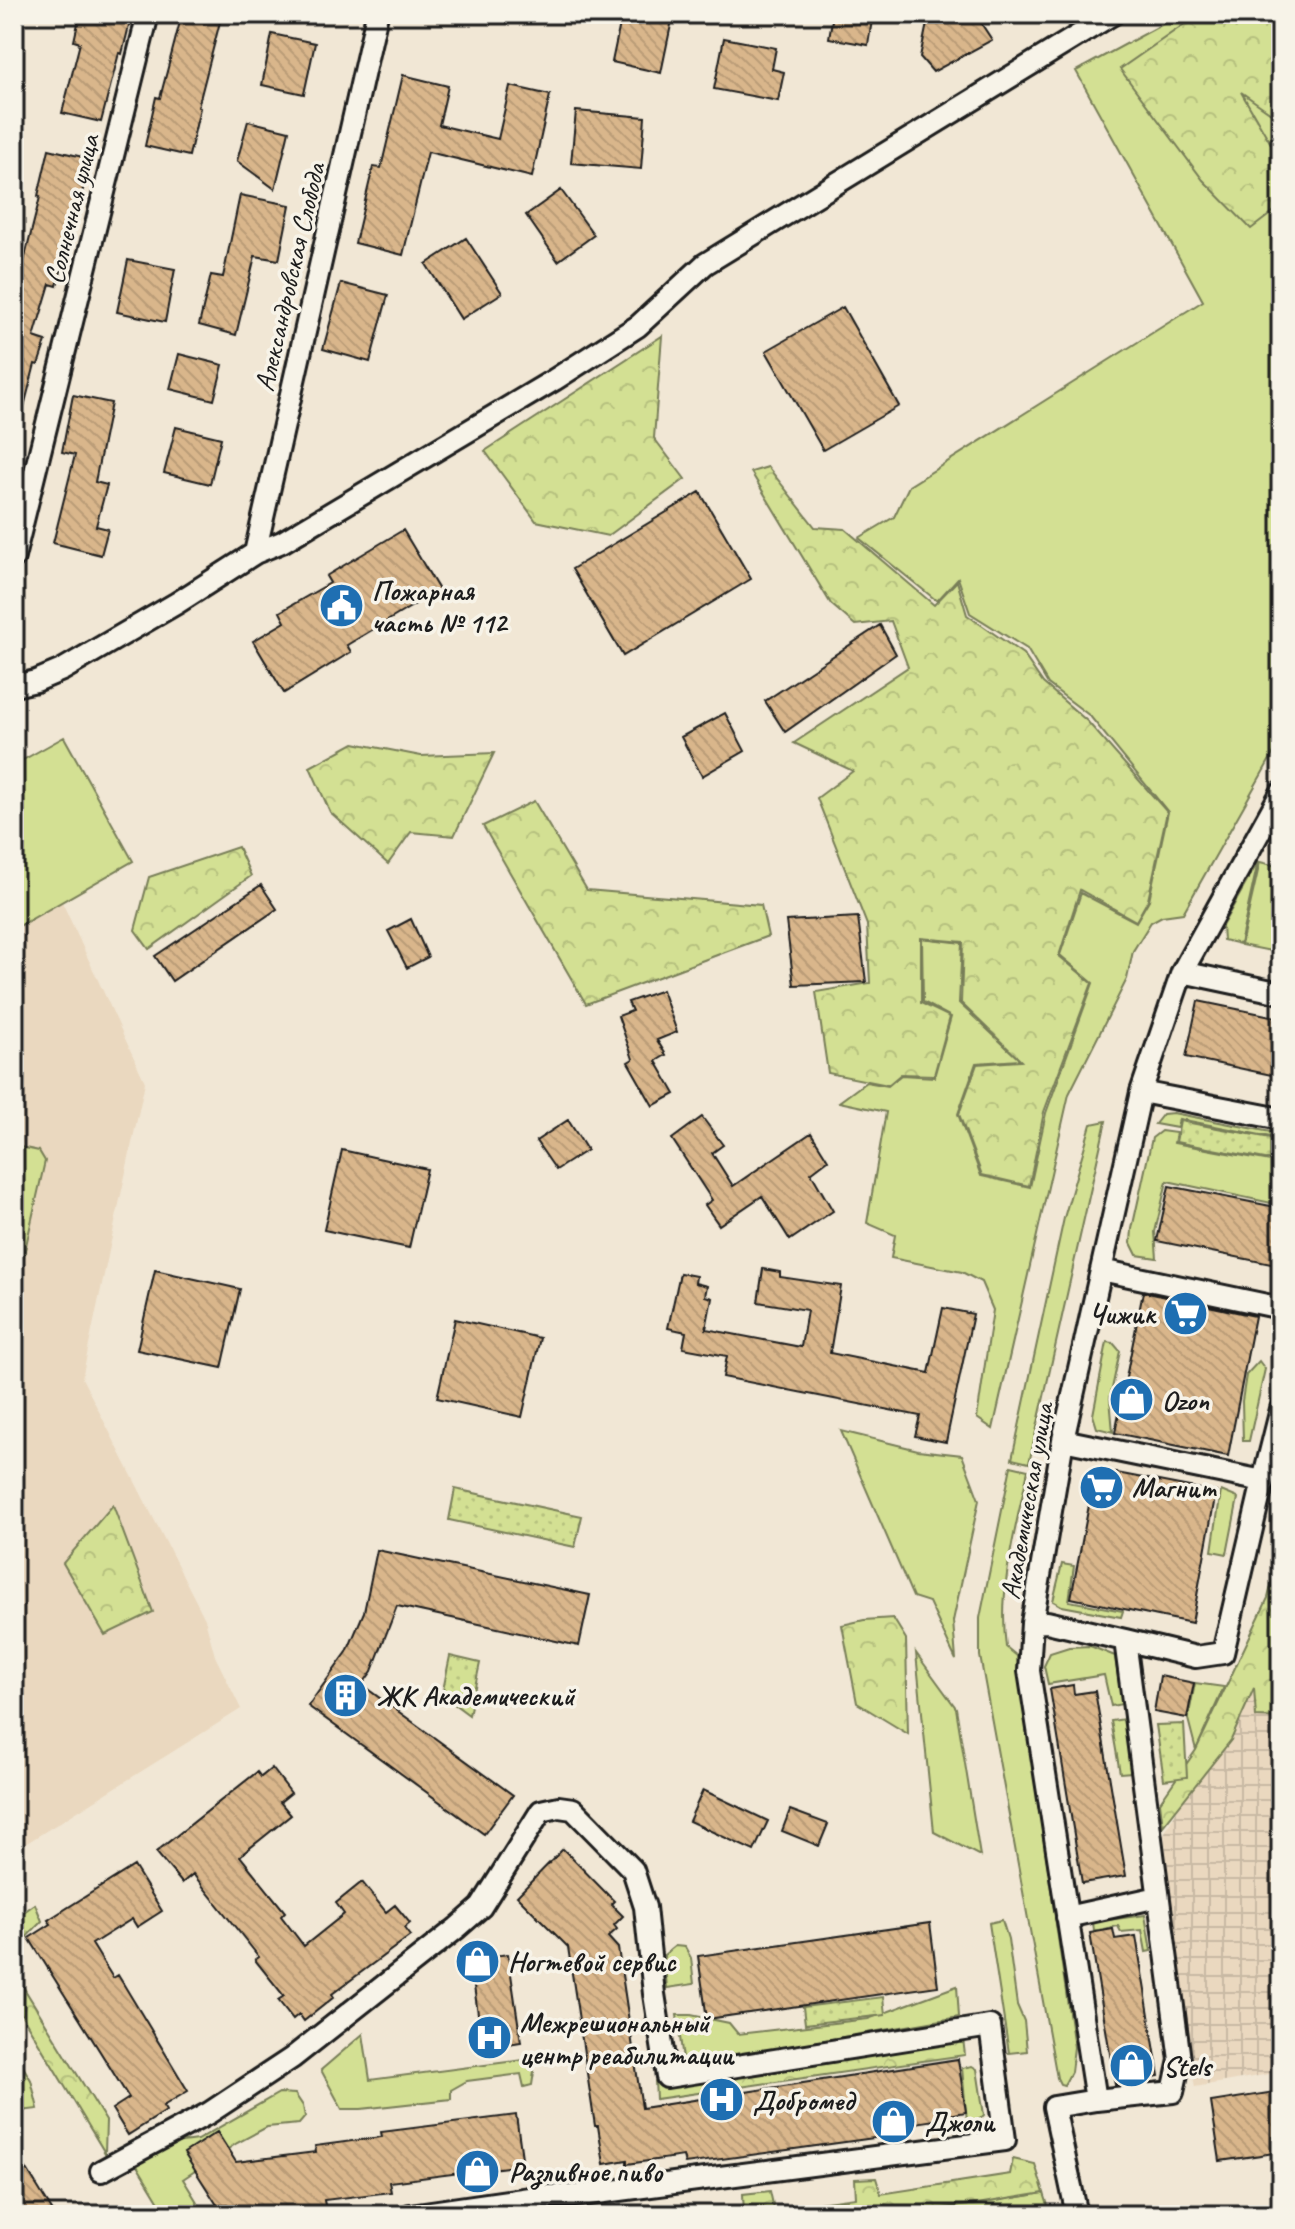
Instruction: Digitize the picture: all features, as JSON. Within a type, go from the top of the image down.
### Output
[{"type":"street","name":"Солнечная улица","points":[[14,557],[148,14]]},
{"type":"street","name":"Александровская Слобода","points":[[255,553],[377,14]]},
{"type":"street","points":[[14,686],[62,670],[255,553],[282,542],[554,380],[638,326],[705,264],[1113,14]]},
{"type":"street","name":"Академическая улица","points":[[1096,2100],[1029,1671],[1032,1623],[1063,1440],[1141,1092],[1182,972],[1281,793]]},
{"type":"street","points":[[1182,972],[1281,993]]},
{"type":"street","points":[[1141,1092],[1281,1119]]},
{"type":"street","points":[[1101,1270],[1281,1308]]},
{"type":"street","points":[[1032,1623],[1047,1622],[1196,1657],[1223,1653],[1281,1409]]},
{"type":"street","points":[[1063,1440],[1263,1481]]},
{"type":"street","points":[[1077,2215],[1054,2107],[1173,2092],[1180,2060],[1125,1640]]},
{"type":"street","points":[[101,2171],[209,2113],[292,2058],[445,1937],[481,1907],[541,1811],[559,1807],[573,1809],[633,1870],[645,1907],[667,2077],[990,2026],[1005,2140],[410,2215]]},
{"type":"street","points":[[1067,1917],[1158,1897]]},
{"type":"shaded area","points":[[64,737],[133,861],[62,902],[145,1082],[82,1378],[205,1619],[215,1656],[241,1709],[14,1851],[14,765]]},
{"type":"shaded area","points":[[1281,1620],[1281,2072],[1195,2087],[1164,1834]]},
{"type":"green space","points":[[1199,14],[1281,14],[1281,120],[1241,92],[1281,161],[1281,206],[1251,229],[1203,180],[1120,69]]},
{"type":"green space","points":[[1174,18],[1281,22],[1281,740],[1183,913],[1162,916],[1151,922],[1133,951],[1127,979],[1069,1094],[993,1429],[977,1418],[993,1310],[981,1282],[962,1272],[891,1258],[895,1235],[867,1223],[886,1112],[839,1102],[866,1082],[888,1086],[901,1075],[934,1077],[951,1017],[923,1002],[922,938],[962,943],[959,1003],[1020,1060],[976,1063],[958,1114],[981,1176],[1030,1187],[1046,1113],[1093,983],[1060,955],[1081,893],[1136,922],[1149,900],[1168,812],[1090,716],[1048,684],[1027,649],[970,613],[958,578],[937,601],[859,538],[894,517],[909,486],[1203,301],[1076,71]]},
{"type":"green space","points":[[662,336],[654,438],[685,479],[608,536],[536,521],[485,451]]},
{"type":"green space","points":[[768,467],[815,527],[845,529],[934,605],[957,581],[967,615],[1023,654],[1043,683],[1087,721],[1167,812],[1148,900],[1136,921],[1080,890],[1059,956],[1092,983],[1044,1112],[1029,1186],[982,1175],[959,1114],[977,1064],[1021,1061],[961,1003],[963,942],[921,938],[921,1003],[950,1017],[934,1075],[901,1074],[888,1085],[828,1073],[816,992],[870,983],[867,925],[817,798],[853,771],[794,743],[908,667],[891,621],[855,625],[831,604],[751,472]]},
{"type":"green space","points":[[64,737],[133,861],[14,929],[14,765]]},
{"type":"green space","points":[[354,743],[421,756],[494,753],[454,836],[411,832],[388,864],[330,812],[310,767]]},
{"type":"green space","points":[[534,801],[587,890],[761,905],[768,936],[586,1004],[483,826]]},
{"type":"green space","points":[[238,847],[251,876],[149,949],[135,930],[149,877]]},
{"type":"green space","points":[[1258,862],[1240,944],[1223,940],[1222,926]]},
{"type":"green space","points":[[1260,862],[1281,867],[1281,953],[1241,945]]},
{"type":"green space","points":[[1173,1113],[1281,1134],[1281,1139],[1179,1119],[1177,1128],[1155,1124],[1163,1114]]},
{"type":"green space","points":[[1106,1121],[1029,1463],[1012,1459],[1064,1218],[1091,1124]]},
{"type":"green space","points":[[1180,1121],[1281,1140],[1281,1162],[1176,1142]]},
{"type":"green space","points":[[1161,1131],[1176,1133],[1174,1143],[1281,1163],[1281,1205],[1167,1181],[1155,1232],[1157,1258],[1137,1255],[1131,1243],[1132,1229],[1152,1138]]},
{"type":"green space","points":[[20,1147],[39,1151],[45,1161],[14,1299],[14,1152]]},
{"type":"green space","points":[[1107,1342],[1113,1343],[1120,1351],[1110,1398],[1113,1432],[1097,1428],[1093,1415]]},
{"type":"green space","points":[[1259,1361],[1265,1369],[1249,1441],[1243,1441],[1242,1401],[1246,1375]]},
{"type":"green space","points":[[841,1431],[918,1450],[962,1455],[979,1500],[953,1621],[956,1660],[929,1602],[913,1597]]},
{"type":"green space","points":[[1011,1466],[1028,1470],[1006,1580],[1004,1625],[1006,1647],[1017,1656],[1074,2047],[1071,2072],[1064,2085],[1057,2078],[980,1656],[980,1618]]},
{"type":"green space","points":[[455,1489],[582,1516],[575,1547],[449,1520]]},
{"type":"green space","points":[[1221,1491],[1238,1498],[1227,1554],[1212,1551]]},
{"type":"green space","points":[[113,1505],[153,1612],[105,1635],[63,1563]]},
{"type":"green space","points":[[1281,1546],[1281,1718],[1256,1717],[1254,1688],[1231,1740],[1163,1826],[1160,1802],[1196,1750],[1268,1598]]},
{"type":"green space","points":[[1062,1564],[1074,1566],[1069,1601],[1123,1611],[1121,1617],[1062,1606],[1053,1601]]},
{"type":"green space","points":[[893,1618],[906,1639],[908,1734],[857,1703],[842,1625]]},
{"type":"green space","points":[[1090,1646],[1115,1656],[1122,1704],[1111,1706],[1104,1675],[1048,1684],[1044,1666],[1050,1653],[1069,1647]]},
{"type":"green space","points":[[916,1653],[956,1708],[980,1856],[934,1832]]},
{"type":"green space","points":[[450,1656],[480,1663],[469,1715],[442,1695]]},
{"type":"green space","points":[[1195,1683],[1224,1687],[1196,1750],[1188,1719]]},
{"type":"green space","points":[[1125,1719],[1132,1772],[1120,1773],[1111,1721]]},
{"type":"green space","points":[[1184,1724],[1187,1777],[1164,1780],[1156,1725]]},
{"type":"green space","points":[[35,1904],[42,1921],[14,1950],[14,1919]]},
{"type":"green space","points":[[1145,1915],[1151,1951],[1146,1952],[1142,1930],[1121,1932],[1118,1926],[1094,1931],[1093,1922]]},
{"type":"green space","points":[[1002,1920],[1008,1939],[1017,2005],[1024,2021],[1027,2051],[1009,2053],[989,1923]]},
{"type":"green space","points":[[675,1946],[685,1947],[691,1958],[694,1984],[667,1988],[664,1955]]},
{"type":"green space","points":[[14,1972],[106,2121],[105,2153],[14,2002]]},
{"type":"green space","points":[[957,1986],[959,2017],[693,2063],[683,2059],[677,2015],[729,2023],[738,2034],[868,2019]]},
{"type":"green space","points":[[883,1997],[885,2015],[805,2024],[803,2007]]},
{"type":"green space","points":[[363,2034],[370,2080],[531,2059],[534,2072],[532,2085],[524,2087],[521,2074],[467,2081],[451,2090],[451,2099],[342,2109],[321,2070]]},
{"type":"green space","points":[[944,2039],[963,2039],[965,2055],[656,2099],[655,2081]]},
{"type":"green space","points":[[14,2052],[31,2080],[38,2109],[21,2111],[14,2100]]},
{"type":"green space","points":[[972,2066],[977,2069],[984,2115],[980,2119],[967,2121],[962,2068]]},
{"type":"green space","points":[[279,2093],[295,2094],[303,2106],[305,2117],[299,2124],[267,2127],[183,2179],[205,2215],[167,2215],[136,2164],[167,2144],[197,2140]]},
{"type":"green space","points":[[1013,2159],[1035,2164],[1044,2193],[881,2215],[729,2215],[744,2213],[743,2194],[770,2191],[774,2209],[856,2198],[855,2179],[876,2178],[881,2194],[1010,2174]]},
{"type":"green space","points":[[1044,2193],[1051,2215],[881,2215],[977,2204]]},
{"type":"building","points":[[80,14],[132,14],[101,122],[62,113],[80,43],[74,41]]},
{"type":"building","points":[[182,14],[222,14],[189,156],[145,146],[156,97],[160,98]]},
{"type":"building","points":[[622,14],[672,20],[661,73],[612,62]]},
{"type":"building","points":[[833,14],[873,14],[868,45],[829,38]]},
{"type":"building","points":[[929,14],[975,14],[992,40],[933,72],[920,57]]},
{"type":"building","points":[[272,34],[315,43],[304,94],[262,85]]},
{"type":"building","points":[[724,38],[776,48],[772,69],[784,72],[778,101],[714,89]]},
{"type":"building","points":[[403,75],[448,86],[439,125],[498,139],[510,86],[550,95],[532,177],[428,152],[403,255],[355,243],[373,167],[381,168]]},
{"type":"building","points":[[576,111],[645,117],[641,169],[571,163]]},
{"type":"building","points":[[248,121],[289,131],[275,189],[237,161]]},
{"type":"building","points":[[49,149],[91,159],[57,286],[50,284],[34,337],[46,341],[38,365],[35,364],[20,422],[14,421],[14,301]]},
{"type":"building","points":[[561,190],[594,235],[558,261],[526,215]]},
{"type":"building","points":[[240,195],[290,205],[279,260],[255,256],[236,335],[199,325],[211,275],[223,277]]},
{"type":"building","points":[[466,238],[502,293],[461,319],[426,264]]},
{"type":"building","points":[[128,260],[175,269],[165,322],[117,312]]},
{"type":"building","points":[[341,283],[388,295],[370,362],[323,349]]},
{"type":"building","points":[[843,307],[899,406],[823,450],[766,351]]},
{"type":"building","points":[[179,354],[223,365],[214,400],[170,389]]},
{"type":"building","points":[[73,395],[111,403],[95,482],[107,485],[96,526],[108,529],[101,555],[53,543],[75,455],[62,452]]},
{"type":"building","points":[[176,427],[221,438],[210,484],[164,473]]},
{"type":"building","points":[[700,492],[751,579],[623,656],[572,569]]},
{"type":"building","points":[[403,530],[439,590],[347,645],[351,652],[284,693],[253,641],[285,622],[280,612],[330,583],[326,576]]},
{"type":"building","points":[[880,625],[896,654],[785,732],[765,701]]},
{"type":"building","points":[[725,713],[745,751],[702,776],[681,737]]},
{"type":"building","points":[[261,885],[277,909],[172,981],[155,956]]},
{"type":"building","points":[[858,917],[866,982],[794,985],[786,921]]},
{"type":"building","points":[[411,919],[428,957],[407,968],[388,931]]},
{"type":"building","points":[[662,990],[677,1032],[657,1040],[666,1055],[656,1061],[675,1094],[653,1106],[628,1062],[633,1059],[618,1016],[632,1011],[628,1002]]},
{"type":"building","points":[[1198,1001],[1281,1018],[1281,1077],[1186,1057]]},
{"type":"building","points":[[702,1117],[723,1145],[712,1153],[733,1186],[811,1133],[828,1160],[811,1173],[833,1211],[790,1240],[762,1196],[719,1225],[705,1205],[712,1200],[672,1139]]},
{"type":"building","points":[[568,1120],[587,1150],[556,1170],[536,1141]]},
{"type":"building","points":[[342,1150],[427,1169],[409,1248],[324,1230]]},
{"type":"building","points":[[1169,1186],[1281,1208],[1281,1266],[1157,1241]]},
{"type":"building","points":[[763,1269],[780,1272],[780,1277],[841,1286],[830,1353],[929,1373],[943,1308],[973,1314],[946,1442],[915,1436],[920,1416],[723,1377],[727,1356],[683,1348],[686,1332],[668,1328],[680,1273],[696,1276],[695,1283],[707,1286],[705,1296],[712,1298],[706,1329],[801,1347],[807,1310],[758,1302]]},
{"type":"building","points":[[155,1270],[240,1289],[222,1368],[137,1350]]},
{"type":"building","points":[[1143,1292],[1255,1316],[1228,1456],[1115,1433]]},
{"type":"building","points":[[455,1319],[540,1338],[522,1417],[437,1398]]},
{"type":"building","points":[[1096,1469],[1216,1492],[1192,1623],[1071,1598]]},
{"type":"building","name":"ЖК Академический","points":[[377,1550],[590,1595],[579,1646],[397,1606],[372,1671],[362,1685],[513,1795],[484,1834],[308,1706],[347,1652],[364,1612]]},
{"type":"building","points":[[1160,1676],[1194,1683],[1187,1718],[1154,1712]]},
{"type":"building","points":[[1073,1685],[1074,1694],[1095,1691],[1126,1876],[1082,1883],[1050,1689]]},
{"type":"building","points":[[272,1768],[291,1793],[280,1802],[291,1815],[240,1856],[285,1912],[281,1916],[304,1946],[344,1914],[336,1903],[362,1882],[386,1912],[395,1905],[410,1923],[404,1928],[410,1936],[332,1994],[334,1997],[304,2021],[299,2014],[293,2019],[278,2000],[284,1996],[255,1960],[259,1957],[193,1874],[182,1883],[156,1852],[257,1772],[261,1777]]},
{"type":"building","points":[[703,1790],[768,1821],[754,1851],[689,1821]]},
{"type":"building","points":[[790,1810],[828,1824],[819,1846],[782,1831]]},
{"type":"building","points":[[563,1849],[614,1901],[611,1904],[623,1916],[614,1925],[617,1929],[608,1937],[618,1948],[642,2108],[958,2059],[966,2112],[948,2115],[948,2118],[890,2127],[891,2135],[874,2138],[685,2164],[683,2156],[604,2164],[598,2126],[595,2126],[568,1947],[517,1896]]},
{"type":"building","points":[[134,1866],[162,1911],[137,1927],[132,1919],[92,1944],[113,1978],[118,1975],[188,2091],[163,2106],[166,2111],[128,2135],[112,2109],[129,2098],[29,1938],[51,1924],[48,1920]]},
{"type":"building","points":[[930,1923],[938,1986],[707,2019],[698,1956]]},
{"type":"building","points":[[1113,1929],[1115,1939],[1136,1936],[1159,2076],[1115,2084],[1090,1933]]},
{"type":"building","points":[[508,1954],[521,2042],[483,2048],[470,1959]]},
{"type":"building","points":[[1281,2091],[1281,2152],[1220,2161],[1211,2102]]},
{"type":"building","points":[[516,2115],[523,2165],[389,2182],[391,2192],[324,2200],[326,2211],[290,2215],[228,2215],[227,2204],[217,2205],[184,2153],[217,2132],[236,2162],[316,2152],[315,2146],[382,2137],[381,2132]]},
{"type":"building","points":[[14,2149],[55,2215],[14,2215]]},
{"type":"place","name":"Пожарная часть № 112","points":[[341,606]]},
{"type":"place","name":"Чижик","points":[[1186,1313]]},
{"type":"place","name":"Ozon","points":[[1131,1400]]},
{"type":"place","name":"Магнит","points":[[1101,1487]]},
{"type":"place","name":"ЖК Академический","points":[[346,1695]]},
{"type":"place","name":"Ногтевой сервис","points":[[477,1961]]},
{"type":"place","name":"Межрешиональный центр реабилитации","points":[[489,2038]]},
{"type":"place","name":"Stels","points":[[1132,2066]]},
{"type":"place","name":"Добромед","points":[[722,2100]]},
{"type":"place","name":"Джоли","points":[[894,2121]]},
{"type":"place","name":"Разливное пиво","points":[[478,2171]]}]
